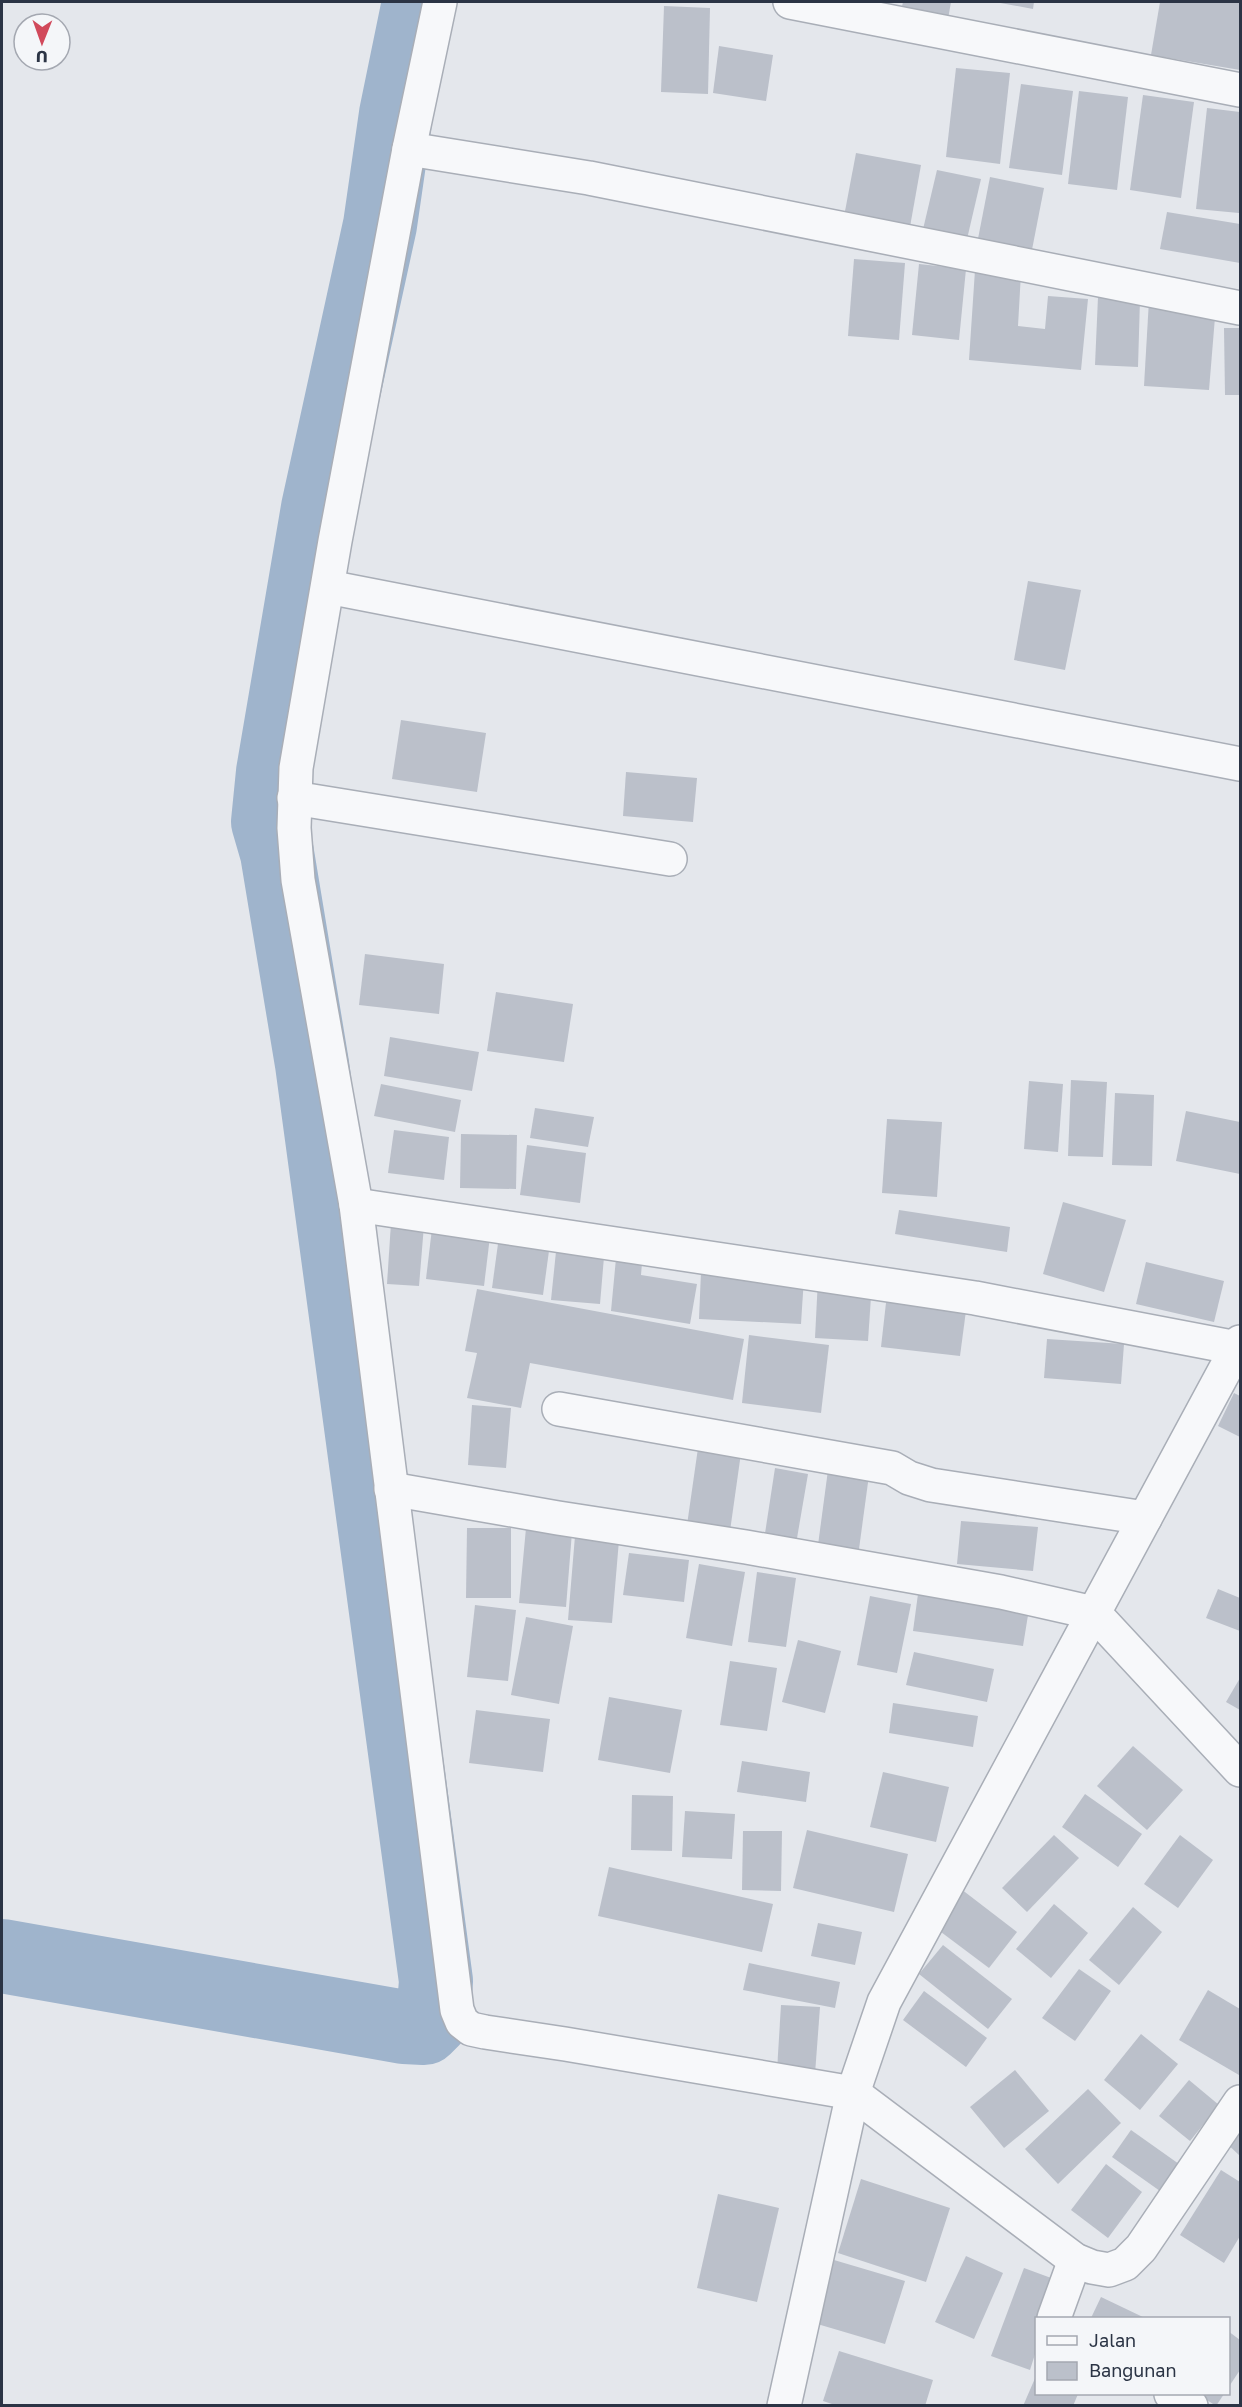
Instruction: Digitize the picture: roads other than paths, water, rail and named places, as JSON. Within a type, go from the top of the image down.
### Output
[{"type":"street","points":[[440,2],[409,148],[328,587],[296,768],[294,798],[298,880],[356,1204],[457,2010],[462,2022],[471,2029],[485,2032],[853,2093],[1075,2260],[1084,2265],[1109,2270],[1125,2264],[1141,2248],[1240,2102]]},
{"type":"street","points":[[790,2],[1240,90]]},
{"type":"street","points":[[409,148],[589,178],[1240,308]]},
{"type":"street","points":[[328,587],[1240,764]]},
{"type":"street","points":[[294,798],[670,859]]},
{"type":"street","points":[[356,1204],[975,1298],[1239,1345],[896,1976],[873,2032],[853,2093],[784,2406]]},
{"type":"street","points":[[559,1409],[892,1468],[909,1478],[931,1485],[1145,1518]]},
{"type":"street","points":[[391,1489],[746,1547],[1001,1592],[1094,1613],[1240,1770]]},
{"type":"street","points":[[1055,2317],[1075,2260]]},
{"type":"street","points":[[1173,2395],[1191,2406]]},
{"type":"waterway","points":[[2,1956],[404,2027],[424,2028],[433,2019],[436,1981],[312,1064],[277,853],[268,822],[273,772],[318,508],[380,225],[396,114],[419,2]]}]
